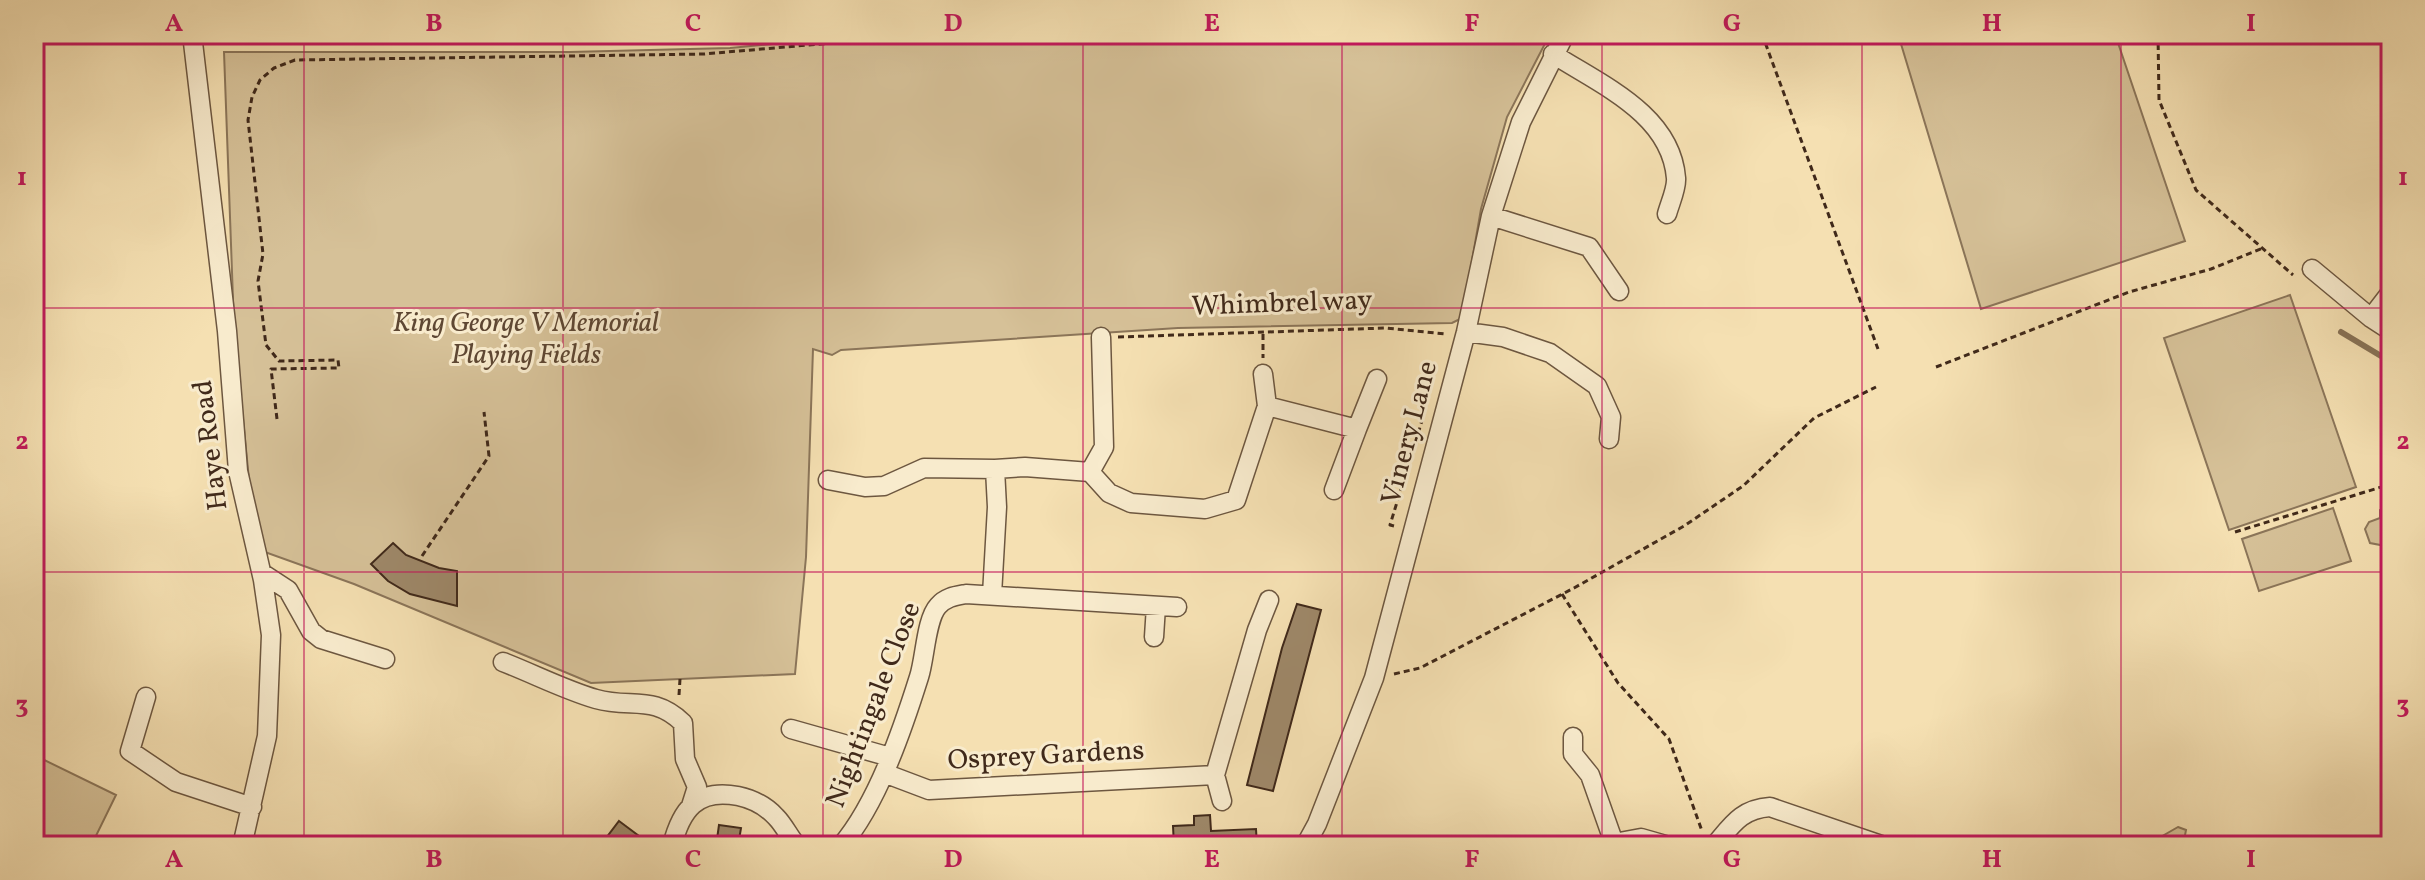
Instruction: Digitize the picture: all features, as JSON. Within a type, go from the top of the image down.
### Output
[{"type":"street","name":"Haye Road","points":[[192,34],[227,331],[238,471],[262,573],[271,635],[267,736],[242,846]]},
{"type":"street","name":"Vinery Lane","points":[[1305,846],[1317,824],[1374,678],[1466,334],[1491,216],[1521,122],[1565,34]]},
{"type":"street","points":[[1553,54],[1641,110],[1664,140],[1677,179],[1667,214]]},
{"type":"street","points":[[1491,216],[1589,247],[1619,291]]},
{"type":"street","points":[[2304,273],[2391,331]]},
{"type":"street","points":[[2371,318],[2391,292]]},
{"type":"street","points":[[1466,334],[1503,337],[1550,353],[1597,386],[1611,417],[1609,439]]},
{"type":"street","points":[[1090,472],[1104,447],[1101,337]]},
{"type":"street","points":[[828,480],[865,487],[884,486],[924,468],[1025,467],[1090,472],[1109,493],[1131,503],[1205,509],[1236,500],[1267,406],[1263,374]]},
{"type":"street","points":[[1334,490],[1377,379]]},
{"type":"street","points":[[1267,406],[1357,429]]},
{"type":"street","points":[[992,595],[997,507],[995,469]]},
{"type":"street","points":[[262,573],[288,590],[311,631],[321,639],[385,659]]},
{"type":"street","name":"Nightingale Close","points":[[841,846],[859,825],[887,765],[919,676],[936,607],[950,597],[992,595],[1177,607]]},
{"type":"street","points":[[1222,801],[1215,775],[1269,600]]},
{"type":"street","points":[[1154,637],[1156,606]]},
{"type":"street","points":[[503,662],[598,700],[661,706],[671,711],[683,723],[685,759],[697,787],[691,806]]},
{"type":"street","points":[[146,697],[130,751],[176,782],[252,807]]},
{"type":"street","name":"Osprey Gardens","points":[[791,729],[887,765],[929,790],[1215,775]]},
{"type":"street","points":[[1573,737],[1573,754],[1590,775],[1610,844],[1641,838],[1669,846]]},
{"type":"street","points":[[672,846],[678,823],[691,806],[704,797],[725,794],[753,799],[775,815],[796,845]]},
{"type":"street","points":[[1709,839],[1753,808],[1770,807],[1884,846]]},
{"type":"path","points":[[277,419],[271,369],[339,368],[338,360],[279,361],[266,345],[258,281],[263,254],[248,120],[252,97],[260,80],[274,68],[295,60],[704,54],[937,34]]},
{"type":"path","points":[[1762,34],[1878,349]]},
{"type":"path","points":[[2158,34],[2159,100],[2196,190],[2263,248],[2304,273]]},
{"type":"path","points":[[1936,367],[2129,292],[2211,269],[2263,248]]},
{"type":"path","name":"Whimbrel way","points":[[1101,337],[1386,328],[1466,334]]},
{"type":"path","points":[[1263,334],[1263,374]]},
{"type":"path","points":[[1374,678],[1420,668],[1684,526],[1743,486],[1814,418],[1876,387]]},
{"type":"path","points":[[422,556],[489,456],[484,412]]},
{"type":"path","points":[[2235,532],[2391,484]]},
{"type":"path","points":[[1562,594],[1618,683],[1669,739],[1709,839]]},
{"type":"green space","name":"King George V Memorial Playing Fields","points":[[876,34],[1550,34],[1507,117],[1481,209],[1462,318],[1452,323],[1178,328],[841,350],[832,355],[813,349],[806,557],[795,674],[591,683],[354,584],[262,551],[251,500],[234,327],[224,52],[570,52],[730,48]]},
{"type":"green space","points":[[1898,34],[2115,34],[2185,241],[1981,309]]},
{"type":"green space","points":[[2290,295],[2356,487],[2229,530],[2164,338]]},
{"type":"green space","points":[[2333,508],[2351,561],[2259,591],[2242,539]]},
{"type":"green space","points":[[2391,508],[2391,547],[2370,543],[2365,529],[2369,522],[2380,518],[2380,510]]},
{"type":"green space","points":[[34,755],[116,795],[91,846],[34,846]]},
{"type":"green space","points":[[2178,827],[2186,830],[2183,846],[2145,846]]},
{"type":"building","points":[[393,543],[406,555],[439,568],[457,571],[457,606],[410,594],[388,581],[371,564]]},
{"type":"building","points":[[1297,604],[1321,610],[1273,791],[1247,785],[1282,648]]},
{"type":"building","points":[[1210,815],[1211,831],[1256,829],[1257,846],[1174,846],[1173,826],[1194,825],[1194,816]]},
{"type":"building","points":[[619,821],[639,836],[632,846],[600,846]]},
{"type":"building","points":[[719,825],[741,828],[738,846],[716,846]]},
{"type":"waterway","points":[[2341,332],[2391,362]]}]
